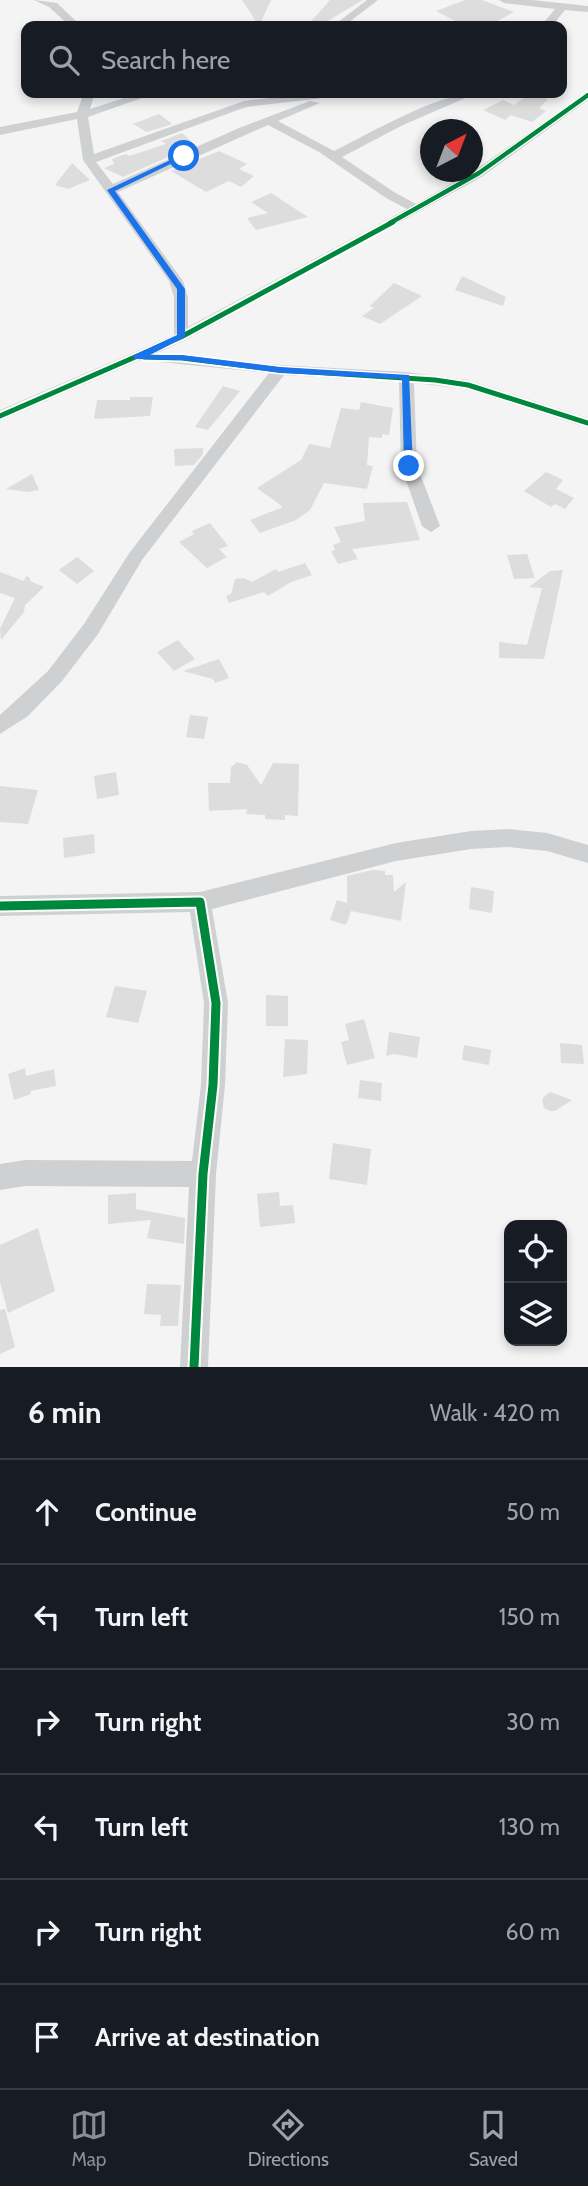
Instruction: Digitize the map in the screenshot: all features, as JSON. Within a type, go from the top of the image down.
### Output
[{"type":"street","points":[[39,0],[53,5],[71,21]]},
{"type":"street","points":[[345,21],[373,0]]},
{"type":"street","points":[[504,0],[584,6]]},
{"type":"street","points":[[552,21],[562,6]]},
{"type":"street","points":[[0,416],[181,337],[416,209],[479,173],[588,94]]},
{"type":"street","points":[[87,98],[82,116],[89,160],[181,289],[181,337]]},
{"type":"street","points":[[0,131],[82,116],[136,98]]},
{"type":"street","points":[[89,160],[244,104],[297,98]]},
{"type":"street","points":[[111,190],[328,98]]},
{"type":"street","points":[[334,156],[398,123],[460,98]]},
{"type":"street","points":[[269,121],[334,156],[416,209]]},
{"type":"street","points":[[137,357],[182,358],[280,370],[406,377],[468,385],[588,423]]},
{"type":"street","points":[[0,726],[21,710],[55,676],[91,629],[136,556],[280,370]]},
{"type":"street","points":[[406,377],[409,466],[431,526]]},
{"type":"street","points":[[0,906],[200,902],[396,852],[471,840],[508,838],[547,842],[588,854]]},
{"type":"street","points":[[194,1367],[203,1174],[213,1085],[216,1003],[200,902]]},
{"type":"street","points":[[0,1177],[25,1173],[203,1174]]},
{"type":"building","points":[[242,0],[271,0],[261,21],[256,21]]},
{"type":"building","points":[[330,0],[363,0],[327,21],[311,21]]},
{"type":"building","points":[[465,0],[482,0],[514,12],[497,21],[455,21],[436,11]]},
{"type":"building","points":[[523,98],[548,99],[539,108],[546,111],[532,122],[511,115],[505,120],[483,110],[503,100],[514,105]]},
{"type":"building","points":[[159,114],[172,124],[147,132],[133,124]]},
{"type":"building","points":[[182,133],[195,145],[123,177],[104,168],[114,164],[112,159],[166,144],[161,141]]},
{"type":"building","points":[[219,151],[247,164],[239,169],[254,176],[241,187],[229,181],[206,192],[171,171]]},
{"type":"building","points":[[72,163],[90,180],[68,189],[55,185]]},
{"type":"building","points":[[271,193],[308,217],[256,230],[247,218],[268,213],[251,202]]},
{"type":"building","points":[[462,276],[506,297],[503,306],[455,290]]},
{"type":"building","points":[[394,283],[422,296],[380,324],[362,316],[374,308],[370,306]]},
{"type":"building","points":[[223,386],[240,391],[208,430],[195,427]]},
{"type":"building","points":[[130,397],[153,397],[150,416],[94,419],[97,400],[130,400]]},
{"type":"building","points":[[361,402],[393,408],[389,435],[382,434],[382,438],[369,437],[367,465],[373,466],[367,489],[324,483],[310,510],[296,520],[260,533],[250,520],[283,507],[257,488],[301,460],[309,444],[330,448],[341,408],[359,410]]},
{"type":"building","points":[[203,448],[203,454],[194,465],[175,466],[174,449]]},
{"type":"building","points":[[546,472],[563,480],[556,489],[574,498],[565,509],[555,504],[551,507],[524,491]]},
{"type":"building","points":[[32,474],[39,490],[28,492],[6,489]]},
{"type":"building","points":[[407,502],[420,540],[352,549],[358,559],[338,564],[331,551],[335,550],[333,545],[341,542],[334,527],[365,521],[363,503]]},
{"type":"building","points":[[210,523],[228,546],[219,549],[227,557],[207,568],[179,542],[194,534],[192,531]]},
{"type":"building","points":[[527,554],[535,578],[514,579],[507,555]]},
{"type":"building","points":[[77,557],[94,571],[77,584],[59,570]]},
{"type":"building","points":[[305,563],[312,575],[291,582],[268,596],[264,592],[229,603],[226,596],[231,594],[235,579],[244,578],[252,582],[276,569],[278,572]]},
{"type":"building","points":[[563,570],[544,659],[499,658],[499,642],[527,645],[542,588],[529,587],[550,571]]},
{"type":"building","points":[[0,572],[24,581],[26,576],[30,581],[44,587],[25,605],[24,612],[1,640],[0,629],[15,598],[0,593]]},
{"type":"building","points":[[178,640],[195,659],[174,671],[157,652]]},
{"type":"building","points":[[219,659],[229,678],[215,683],[213,679],[183,671]]},
{"type":"building","points":[[190,715],[208,717],[204,739],[186,737]]},
{"type":"building","points":[[237,762],[247,765],[261,785],[273,763],[299,764],[298,816],[285,815],[285,820],[265,819],[265,815],[246,814],[247,809],[209,811],[208,783],[230,783],[231,767]]},
{"type":"building","points":[[116,772],[119,795],[97,799],[94,776]]},
{"type":"building","points":[[0,786],[38,790],[28,824],[0,822]]},
{"type":"building","points":[[94,834],[95,853],[64,858],[63,838]]},
{"type":"building","points":[[372,870],[393,875],[394,892],[406,882],[401,921],[351,911],[346,925],[330,920],[337,900],[347,903],[347,876]]},
{"type":"building","points":[[471,887],[494,891],[492,913],[469,909]]},
{"type":"building","points":[[115,986],[147,991],[138,1023],[106,1017]]},
{"type":"building","points":[[266,995],[288,996],[288,1026],[266,1026]]},
{"type":"building","points":[[364,1019],[375,1058],[347,1065],[341,1042],[349,1040],[345,1024]]},
{"type":"building","points":[[389,1032],[420,1037],[417,1058],[394,1054],[386,1056]]},
{"type":"building","points":[[285,1039],[308,1040],[307,1074],[283,1077]]},
{"type":"building","points":[[560,1043],[582,1045],[584,1064],[561,1063]]},
{"type":"building","points":[[464,1045],[491,1050],[489,1065],[462,1060]]},
{"type":"building","points":[[25,1068],[26,1076],[54,1069],[56,1086],[30,1091],[31,1094],[14,1100],[8,1074]]},
{"type":"building","points":[[360,1080],[382,1083],[381,1101],[358,1098]]},
{"type":"building","points":[[550,1092],[572,1100],[555,1111],[550,1111],[544,1108],[542,1099]]},
{"type":"building","points":[[333,1143],[371,1149],[367,1185],[329,1179]]},
{"type":"building","points":[[279,1192],[280,1206],[293,1205],[295,1223],[260,1227],[257,1194]]},
{"type":"building","points":[[136,1193],[136,1209],[185,1218],[184,1244],[147,1238],[151,1220],[108,1224],[108,1195]]},
{"type":"building","points":[[38,1228],[55,1291],[8,1313],[0,1282],[0,1245]]},
{"type":"building","points":[[147,1284],[181,1285],[178,1326],[160,1326],[161,1315],[144,1314]]},
{"type":"building","points":[[5,1309],[15,1347],[0,1354],[0,1310]]},
{"type":"cycle path","points":[[0,416],[181,337],[409,213],[479,173],[588,95]]},
{"type":"cycle path","points":[[144,357],[182,358],[280,370],[435,380],[468,385],[588,423]]},
{"type":"cycle path","points":[[0,906],[200,902],[216,1003],[213,1085],[203,1174],[194,1367]]},
{"type":"route","points":[[184,156],[111,190],[181,289],[181,337],[137,357],[182,358],[280,370],[406,377],[409,466]]}]
